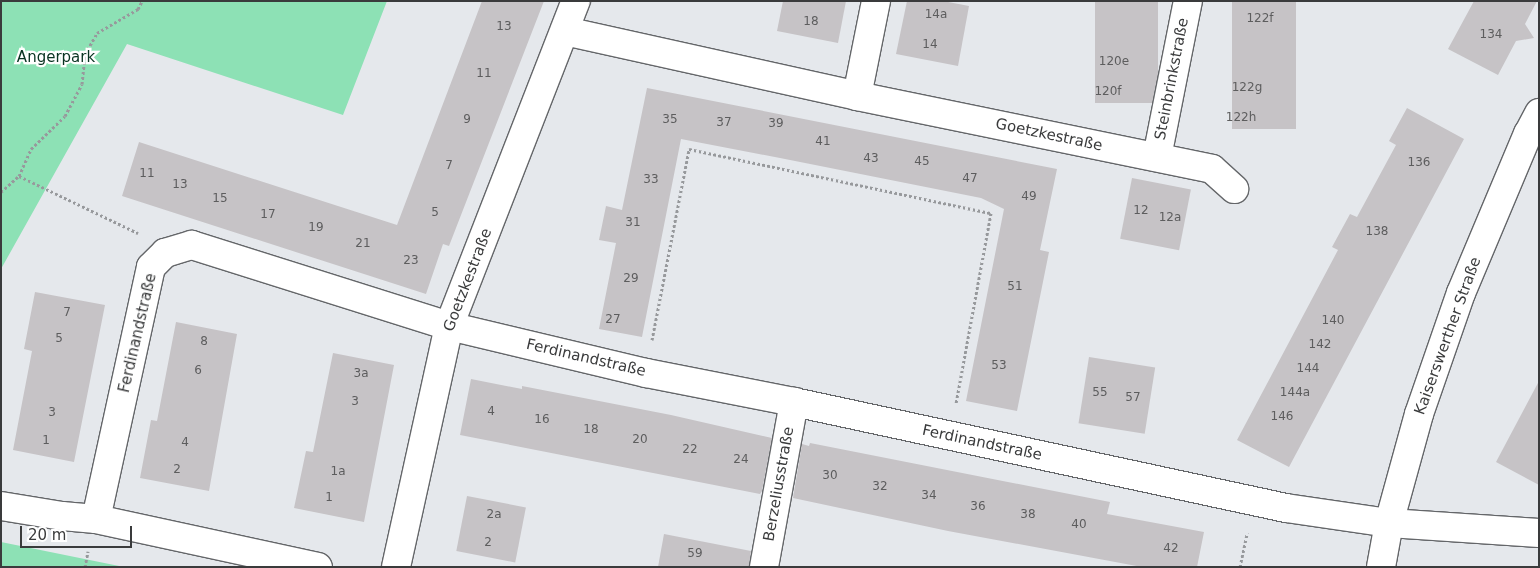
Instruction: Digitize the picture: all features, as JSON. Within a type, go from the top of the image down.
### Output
[{"type":"street","name":"Goetzkestraße","points":[[396,567],[449,326],[576,1]]},
{"type":"street","points":[[857,96],[876,1]]},
{"type":"street","name":"Steinbrinkstraße","points":[[1157,158],[1188,1]]},
{"type":"street","name":"Goetzkestraße","points":[[565,31],[857,96],[1212,169],[1234,189]]},
{"type":"street","name":"Kaiserswerther Straße","points":[[1381,567],[1389,522],[1419,414],[1460,293],[1528,134],[1539,113]]},
{"type":"street","name":"Ferdinandstraße","points":[[96,519],[151,267],[166,253],[192,245],[449,326],[646,373],[794,402],[1286,508],[1389,522],[1539,533]]},
{"type":"street","name":"Berzeliusstraße","points":[[764,567],[794,402]]},
{"type":"street","points":[[1,506],[62,516],[96,519],[318,567]]},
{"type":"path","points":[[1,192],[19,176],[31,149],[65,116],[82,84],[85,54],[97,33],[138,9],[142,1]]},
{"type":"path","points":[[646,373],[689,149],[699,151],[991,213],[950,436]]},
{"type":"path","points":[[19,176],[134,230],[166,253]]},
{"type":"path","points":[[85,567],[88,550]]},
{"type":"green space","name":"Angerpark","points":[[1,1],[387,1],[343,115],[127,44],[1,269]]},
{"type":"green space","points":[[1,542],[124,567],[1,567]]},
{"type":"building","points":[[482,1],[544,1],[449,246],[443,244],[426,294],[122,196],[139,142],[397,225]]},
{"type":"building","points":[[783,1],[846,1],[838,43],[777,31]]},
{"type":"building","points":[[907,1],[943,1],[969,6],[958,66],[896,54]]},
{"type":"building","points":[[1095,1],[1158,1],[1158,103],[1095,103]]},
{"type":"building","points":[[1232,1],[1296,1],[1296,129],[1232,129]]},
{"type":"building","points":[[1474,1],[1537,1],[1525,24],[1534,38],[1516,41],[1498,75],[1448,49]]},
{"type":"building","points":[[647,88],[1057,169],[1040,250],[1049,252],[1017,411],[966,401],[1004,209],[981,198],[780,158],[681,139],[642,337],[599,329],[616,243],[599,240],[606,206],[622,210]]},
{"type":"building","points":[[1407,108],[1464,139],[1289,467],[1237,440],[1338,250],[1332,247],[1350,214],[1357,217],[1396,145],[1389,141]]},
{"type":"building","points":[[1132,178],[1191,189],[1179,250],[1120,239]]},
{"type":"building","points":[[35,292],[105,305],[74,462],[13,450],[32,351],[24,349]]},
{"type":"building","points":[[176,322],[237,334],[209,491],[140,478],[151,420],[157,421]]},
{"type":"building","points":[[333,353],[394,365],[364,522],[294,508],[306,451],[313,452]]},
{"type":"building","points":[[1089,357],[1155,367],[1145,434],[1079,423]]},
{"type":"building","points":[[471,379],[522,389],[522,386],[671,415],[772,438],[762,491],[760,494],[460,435]]},
{"type":"building","points":[[1539,381],[1539,485],[1496,462]]},
{"type":"building","points":[[810,443],[1110,502],[1107,514],[1204,532],[1197,567],[1142,567],[948,531],[793,498],[802,444],[809,446]]},
{"type":"building","points":[[467,496],[526,507],[515,562],[456,551]]},
{"type":"building","points":[[664,534],[751,551],[749,567],[658,567]]}]
